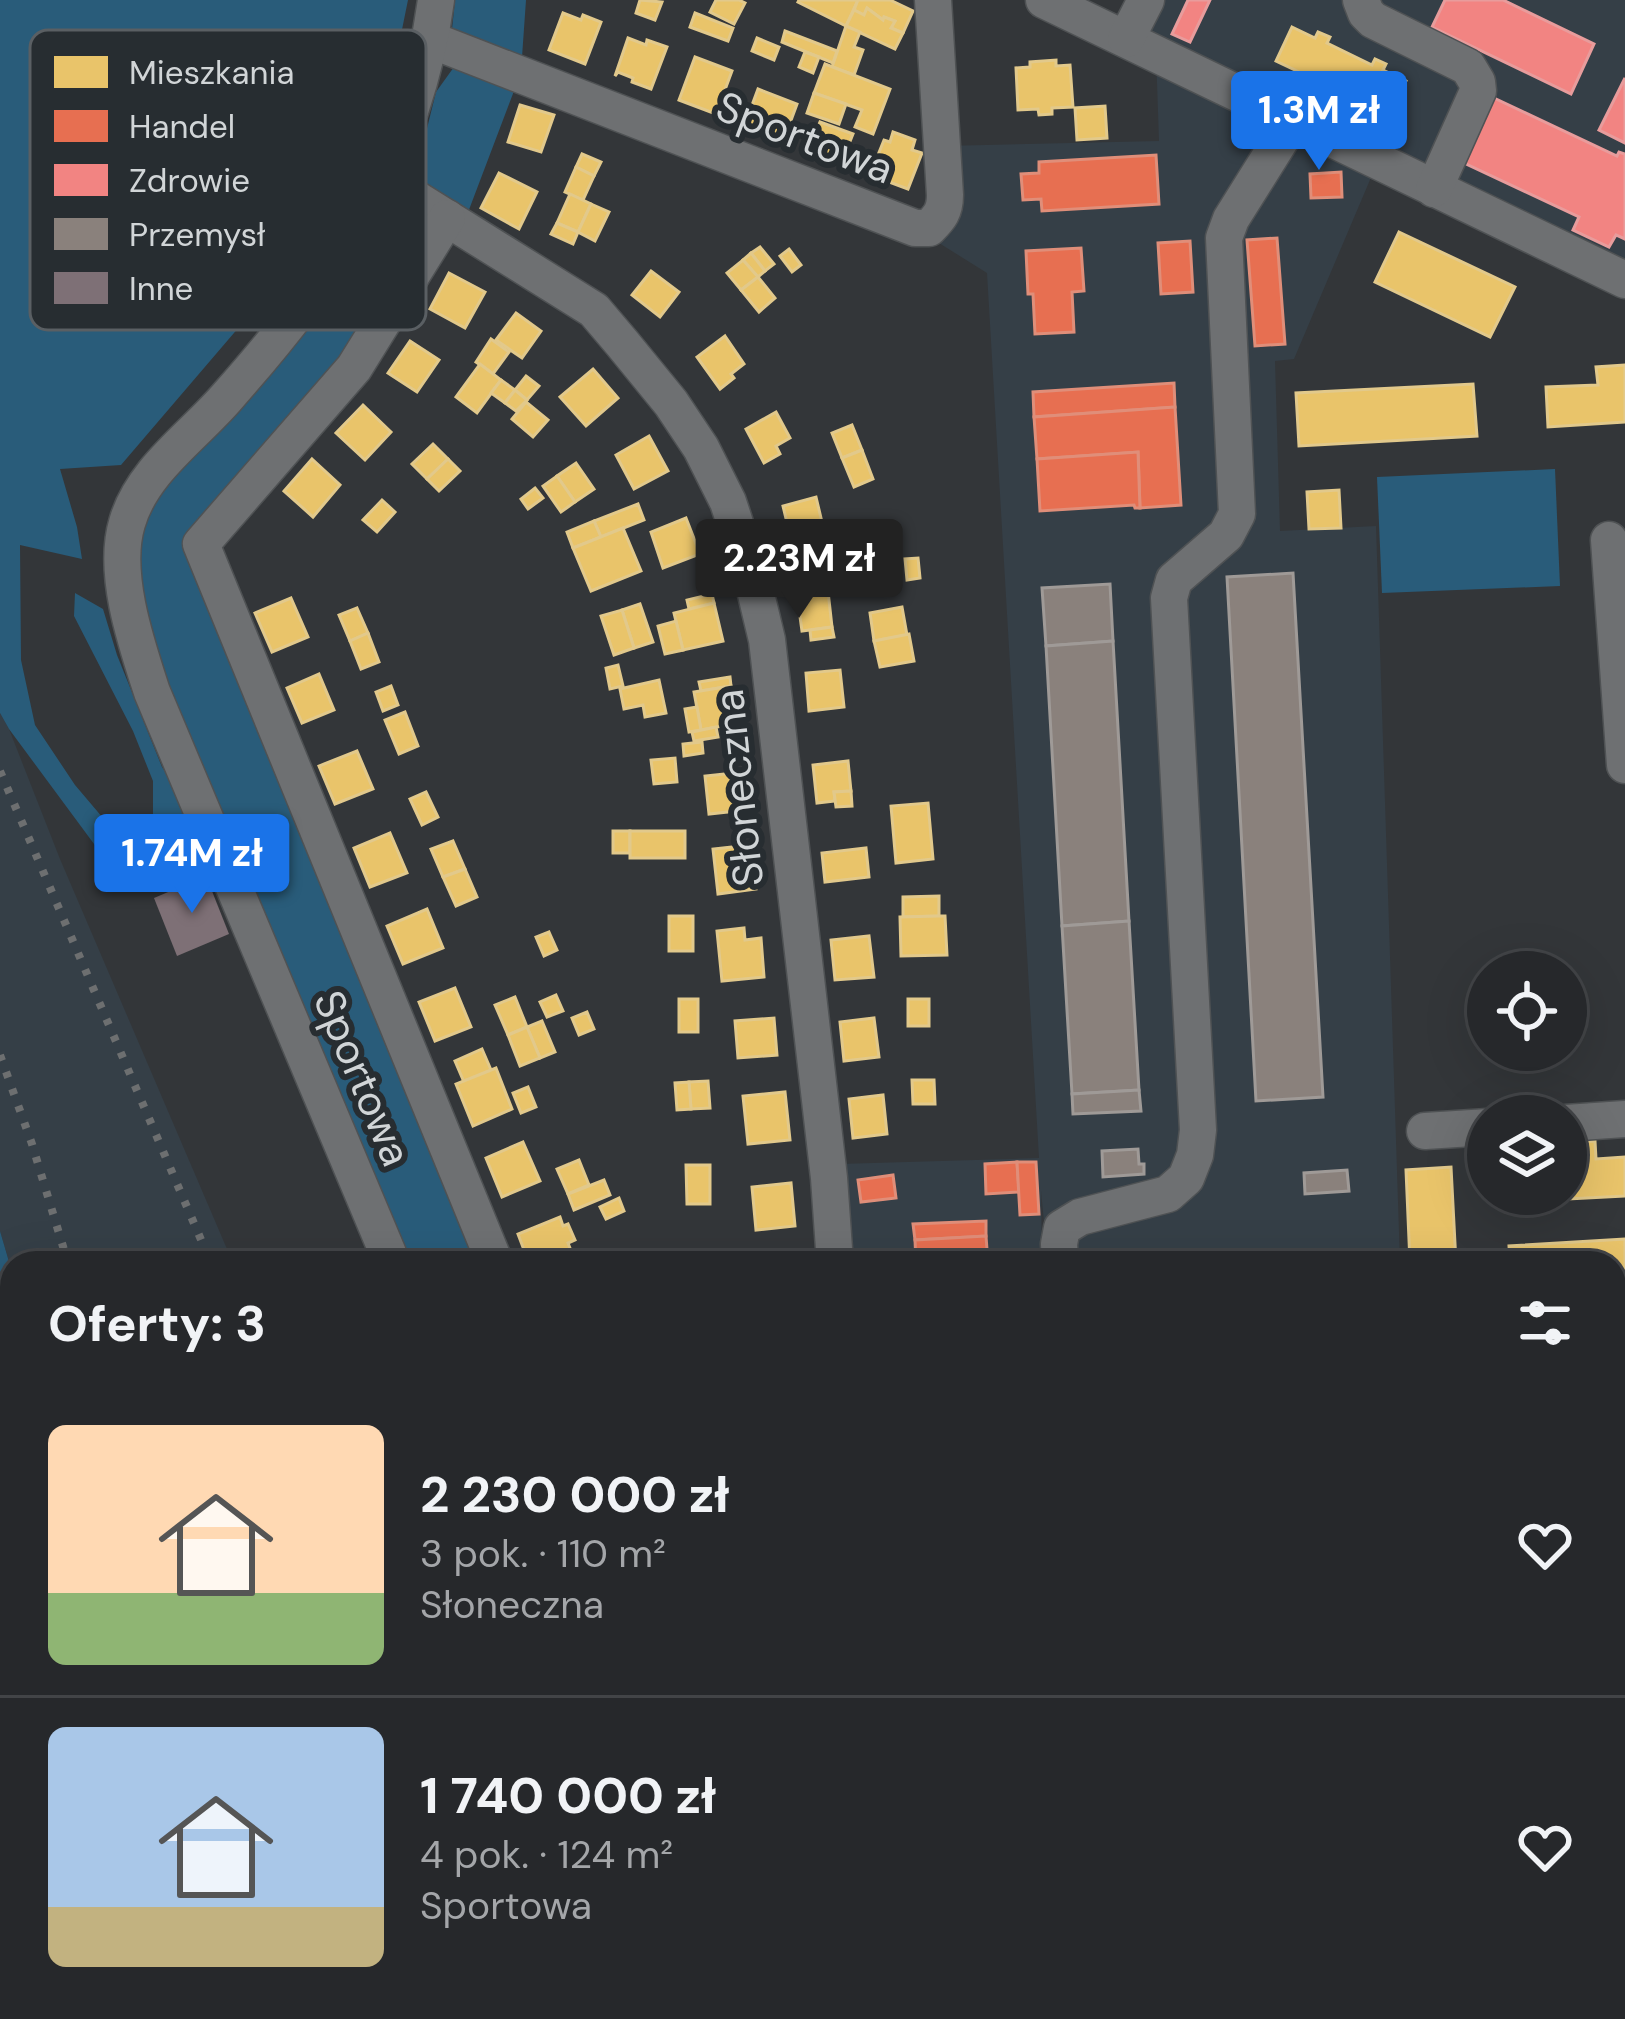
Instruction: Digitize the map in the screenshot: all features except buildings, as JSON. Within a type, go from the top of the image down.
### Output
[{"type":"street","name":"Sportowa","points":[[426,58],[436,0]]},
{"type":"street","name":"Sportowa","points":[[431,40],[915,228],[929,228],[945,208],[933,0]]},
{"type":"street","points":[[1044,0],[1107,21],[1293,120],[1625,280]]},
{"type":"street","points":[[1107,21],[1146,0]]},
{"type":"street","points":[[1360,0],[1373,20],[1468,67],[1477,82],[1475,99],[1434,189]]},
{"type":"street","points":[[1059,1251],[1062,1228],[1080,1217],[1168,1194],[1186,1178],[1195,1155],[1198,1130],[1169,598],[1174,580],[1226,535],[1237,514],[1224,238],[1293,120]]},
{"type":"street","name":"Słoneczna","points":[[426,205],[594,310],[681,418],[728,502],[768,648],[834,1251]]},
{"type":"street","points":[[426,252],[447,218]]},
{"type":"street","name":"Sportowa","points":[[286,330],[149,479],[127,520],[122,552],[134,631],[152,692],[387,1251]]},
{"type":"street","points":[[378,330],[354,368],[201,544],[490,1251]]},
{"type":"street","points":[[1609,540],[1625,765]]},
{"type":"street","points":[[1587,1122],[1625,1119]]},
{"type":"street","points":[[1426,1131],[1467,1128]]},
{"type":"shaded area","points":[[0,0],[408,0],[402,30],[30,30],[30,330],[236,330],[121,465],[60,469],[82,559],[20,545],[21,660],[35,725],[75,785],[114,831],[131,833],[153,824],[153,781],[74,616],[75,593],[103,609],[162,767],[192,810],[190,848],[114,871],[0,713]]},
{"type":"shaded area","points":[[455,0],[526,0],[514,91],[467,215],[426,185],[426,132],[436,92],[454,67]]},
{"type":"shaded area","points":[[1149,0],[1625,0],[1625,281],[1378,161],[1294,359],[1275,361],[1280,531],[1376,526],[1400,1251],[1047,1251],[1041,1191],[1042,1251],[847,1251],[839,1164],[1039,1158],[987,273],[915,228],[929,228],[942,146],[1159,141],[1156,54],[1126,39]]},
{"type":"shaded area","points":[[290,330],[367,330],[348,362],[194,547],[479,1251],[399,1251],[144,628],[134,563],[150,505]]},
{"type":"shaded area","points":[[1555,469],[1560,586],[1382,593],[1377,477]]},
{"type":"shaded area","points":[[0,713],[228,1251],[6,1251],[0,1231]]},
{"type":"railway","points":[[0,771],[206,1251]]},
{"type":"railway","points":[[0,1055],[64,1251]]}]
